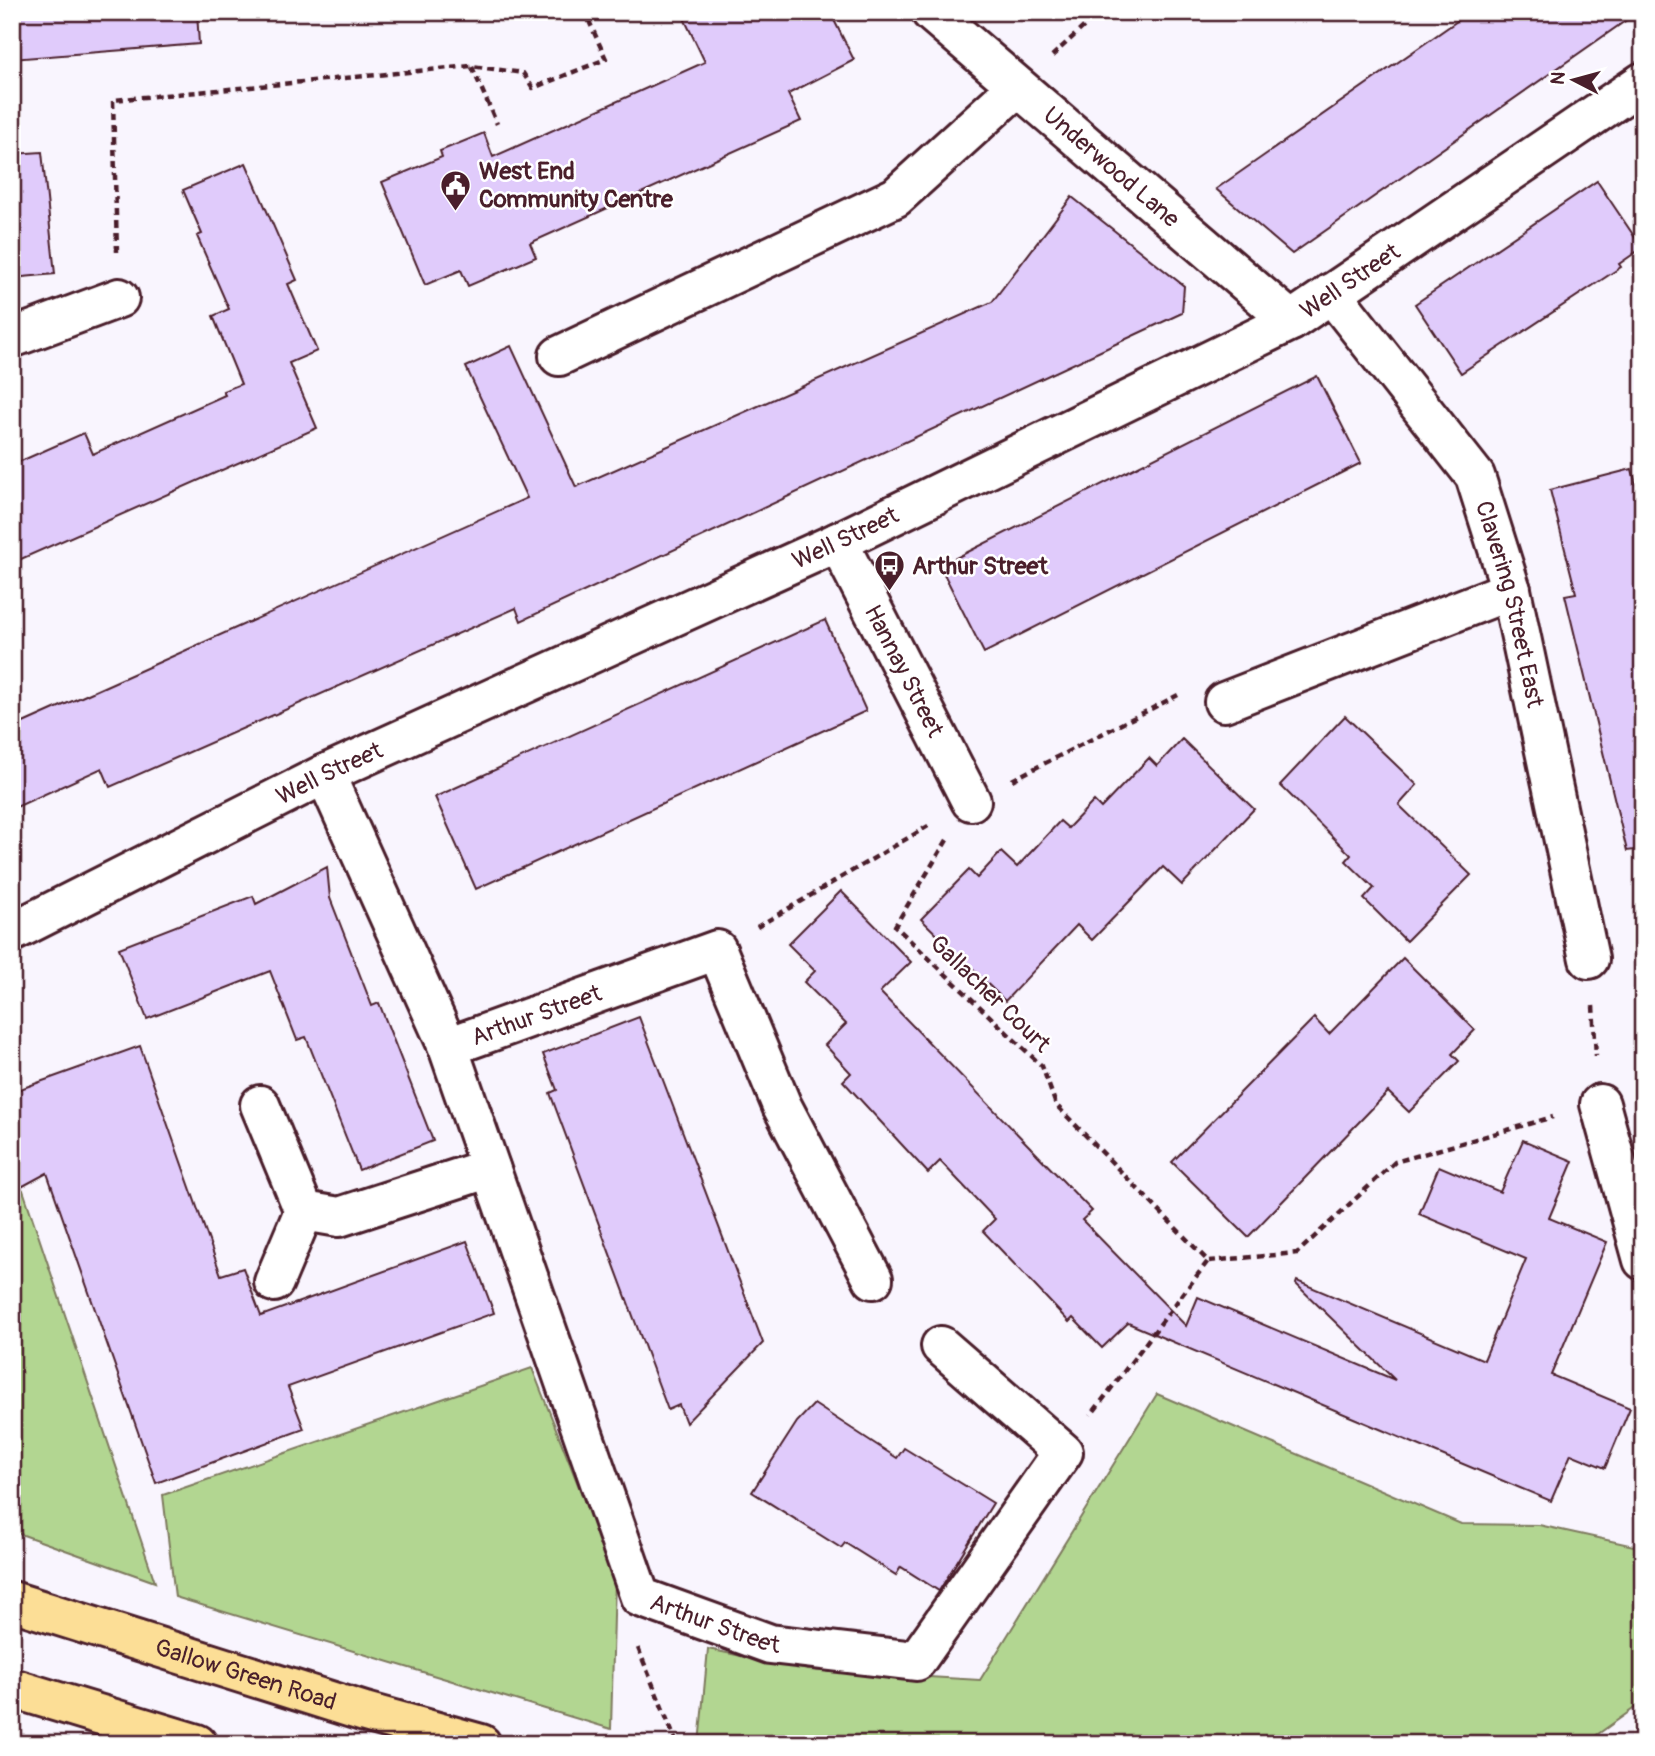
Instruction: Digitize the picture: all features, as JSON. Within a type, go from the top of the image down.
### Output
[{"type":"main road","name":"Gallow Green Road","points":[[12,1601],[365,1712],[481,1744]]},
{"type":"main road","points":[[12,1688],[197,1744]]},
{"type":"street","name":"Underwood Lane","points":[[931,12],[1291,321]]},
{"type":"street","name":"Well Street","points":[[12,932],[325,774],[838,542],[1291,321],[1643,82]]},
{"type":"street","points":[[559,356],[896,197],[1017,87]]},
{"type":"street","name":"Clavering Street East","points":[[1331,293],[1475,476],[1511,590],[1589,959]]},
{"type":"street","points":[[12,338],[118,298]]},
{"type":"street","name":"Hannay Street","points":[[838,542],[971,801]]},
{"type":"street","points":[[1224,702],[1511,590]]},
{"type":"street","name":"Arthur Street","points":[[325,774],[448,1047],[640,1597],[770,1644],[916,1661],[1063,1452]]},
{"type":"street","name":"Arthur Street","points":[[448,1047],[717,950],[782,1106],[873,1279]]},
{"type":"street","points":[[1600,1104],[1643,1260]]},
{"type":"street","points":[[260,1105],[304,1211],[274,1282]]},
{"type":"street","points":[[304,1211],[340,1217],[490,1168]]},
{"type":"street","points":[[941,1346],[1063,1452]]},
{"type":"path","points":[[118,298],[113,100],[471,66],[523,73],[533,89],[607,59],[585,12]]},
{"type":"path","points":[[1017,87],[1100,12]]},
{"type":"path","points":[[471,66],[497,124]]},
{"type":"path","name":"Gallacher Court","points":[[971,801],[895,926],[1042,1066],[1056,1105],[1209,1261]]},
{"type":"path","points":[[1063,1452],[1209,1261],[1297,1253],[1395,1161],[1600,1104],[1589,959]]},
{"type":"path","points":[[640,1597],[636,1644],[677,1744]]},
{"type":"green space","points":[[23,1190],[155,1582],[12,1531],[12,1196]]},
{"type":"green space","points":[[532,1368],[615,1578],[611,1729],[175,1597],[163,1495]]},
{"type":"green space","points":[[1157,1394],[1461,1524],[1539,1525],[1643,1548],[1643,1702],[1584,1744],[699,1744],[708,1649],[808,1670],[980,1680]]},
{"type":"building","points":[[12,12],[197,12],[199,44],[12,59]]},
{"type":"building","points":[[681,12],[830,12],[854,60],[788,94],[801,121],[530,243],[536,257],[468,286],[461,270],[425,285],[382,182],[442,157],[440,151],[484,133],[493,157],[705,62]]},
{"type":"building","points":[[1470,12],[1638,12],[1292,254],[1216,189]]},
{"type":"building","points":[[42,152],[55,274],[12,278],[12,154]]},
{"type":"building","points":[[246,163],[297,280],[288,284],[317,351],[289,363],[317,428],[12,563],[12,465],[84,433],[93,454],[225,395],[223,391],[241,384],[213,316],[229,309],[197,236],[202,234],[183,190]]},
{"type":"building","points":[[1597,181],[1642,248],[1619,264],[1621,267],[1461,373],[1415,304]]},
{"type":"building","points":[[1072,197],[1184,286],[1182,313],[521,621],[516,608],[110,787],[102,768],[12,809],[12,728],[527,498],[466,367],[511,346],[576,487],[992,302]]},
{"type":"building","points":[[1317,376],[1361,463],[984,653],[940,566]]},
{"type":"building","points":[[1632,469],[1643,513],[1643,849],[1627,851],[1565,595],[1576,593],[1550,490]]},
{"type":"building","points":[[825,620],[866,711],[476,889],[435,797]]},
{"type":"building","points":[[1345,716],[1417,785],[1399,805],[1471,875],[1406,941],[1364,899],[1374,888],[1346,861],[1351,855],[1280,785]]},
{"type":"building","points":[[1182,739],[1254,809],[1182,885],[1163,867],[1092,940],[1077,925],[1005,1001],[921,919],[969,870],[977,878],[1001,852],[1017,867],[1060,821],[1068,828],[1094,801],[1101,808],[1149,758],[1157,766]]},
{"type":"building","points":[[327,867],[330,898],[372,1006],[379,1003],[433,1141],[359,1170],[306,1037],[297,1040],[270,971],[147,1019],[119,948],[253,896],[256,904]]},
{"type":"building","points":[[841,891],[911,962],[880,992],[1092,1211],[1082,1220],[1186,1326],[1198,1297],[1395,1380],[1296,1284],[1297,1281],[1484,1360],[1526,1259],[1419,1214],[1439,1166],[1500,1192],[1523,1140],[1573,1161],[1549,1218],[1607,1242],[1551,1375],[1630,1408],[1605,1468],[1571,1454],[1551,1501],[1128,1323],[1102,1348],[1073,1318],[1069,1322],[983,1231],[995,1219],[940,1161],[928,1173],[843,1081],[851,1073],[825,1045],[846,1024],[804,982],[815,971],[788,944]]},
{"type":"building","points":[[1403,958],[1475,1030],[1452,1054],[1459,1061],[1409,1112],[1388,1092],[1248,1237],[1172,1162],[1314,1018],[1329,1034]]},
{"type":"building","points":[[639,1017],[763,1343],[686,1423],[679,1405],[668,1410],[550,1093],[557,1090],[543,1054]]},
{"type":"building","points":[[140,1046],[221,1275],[243,1268],[261,1316],[467,1241],[494,1313],[288,1387],[304,1429],[156,1483],[47,1173],[12,1192],[12,1092]]},
{"type":"building","points":[[814,1404],[897,1458],[904,1448],[993,1503],[939,1591],[901,1567],[896,1575],[845,1543],[841,1548],[752,1492],[797,1422]]},
{"type":"place","name":"West End Community Centre","points":[[456,212]]},
{"type":"place","name":"Arthur Street","points":[[889,593]]}]
